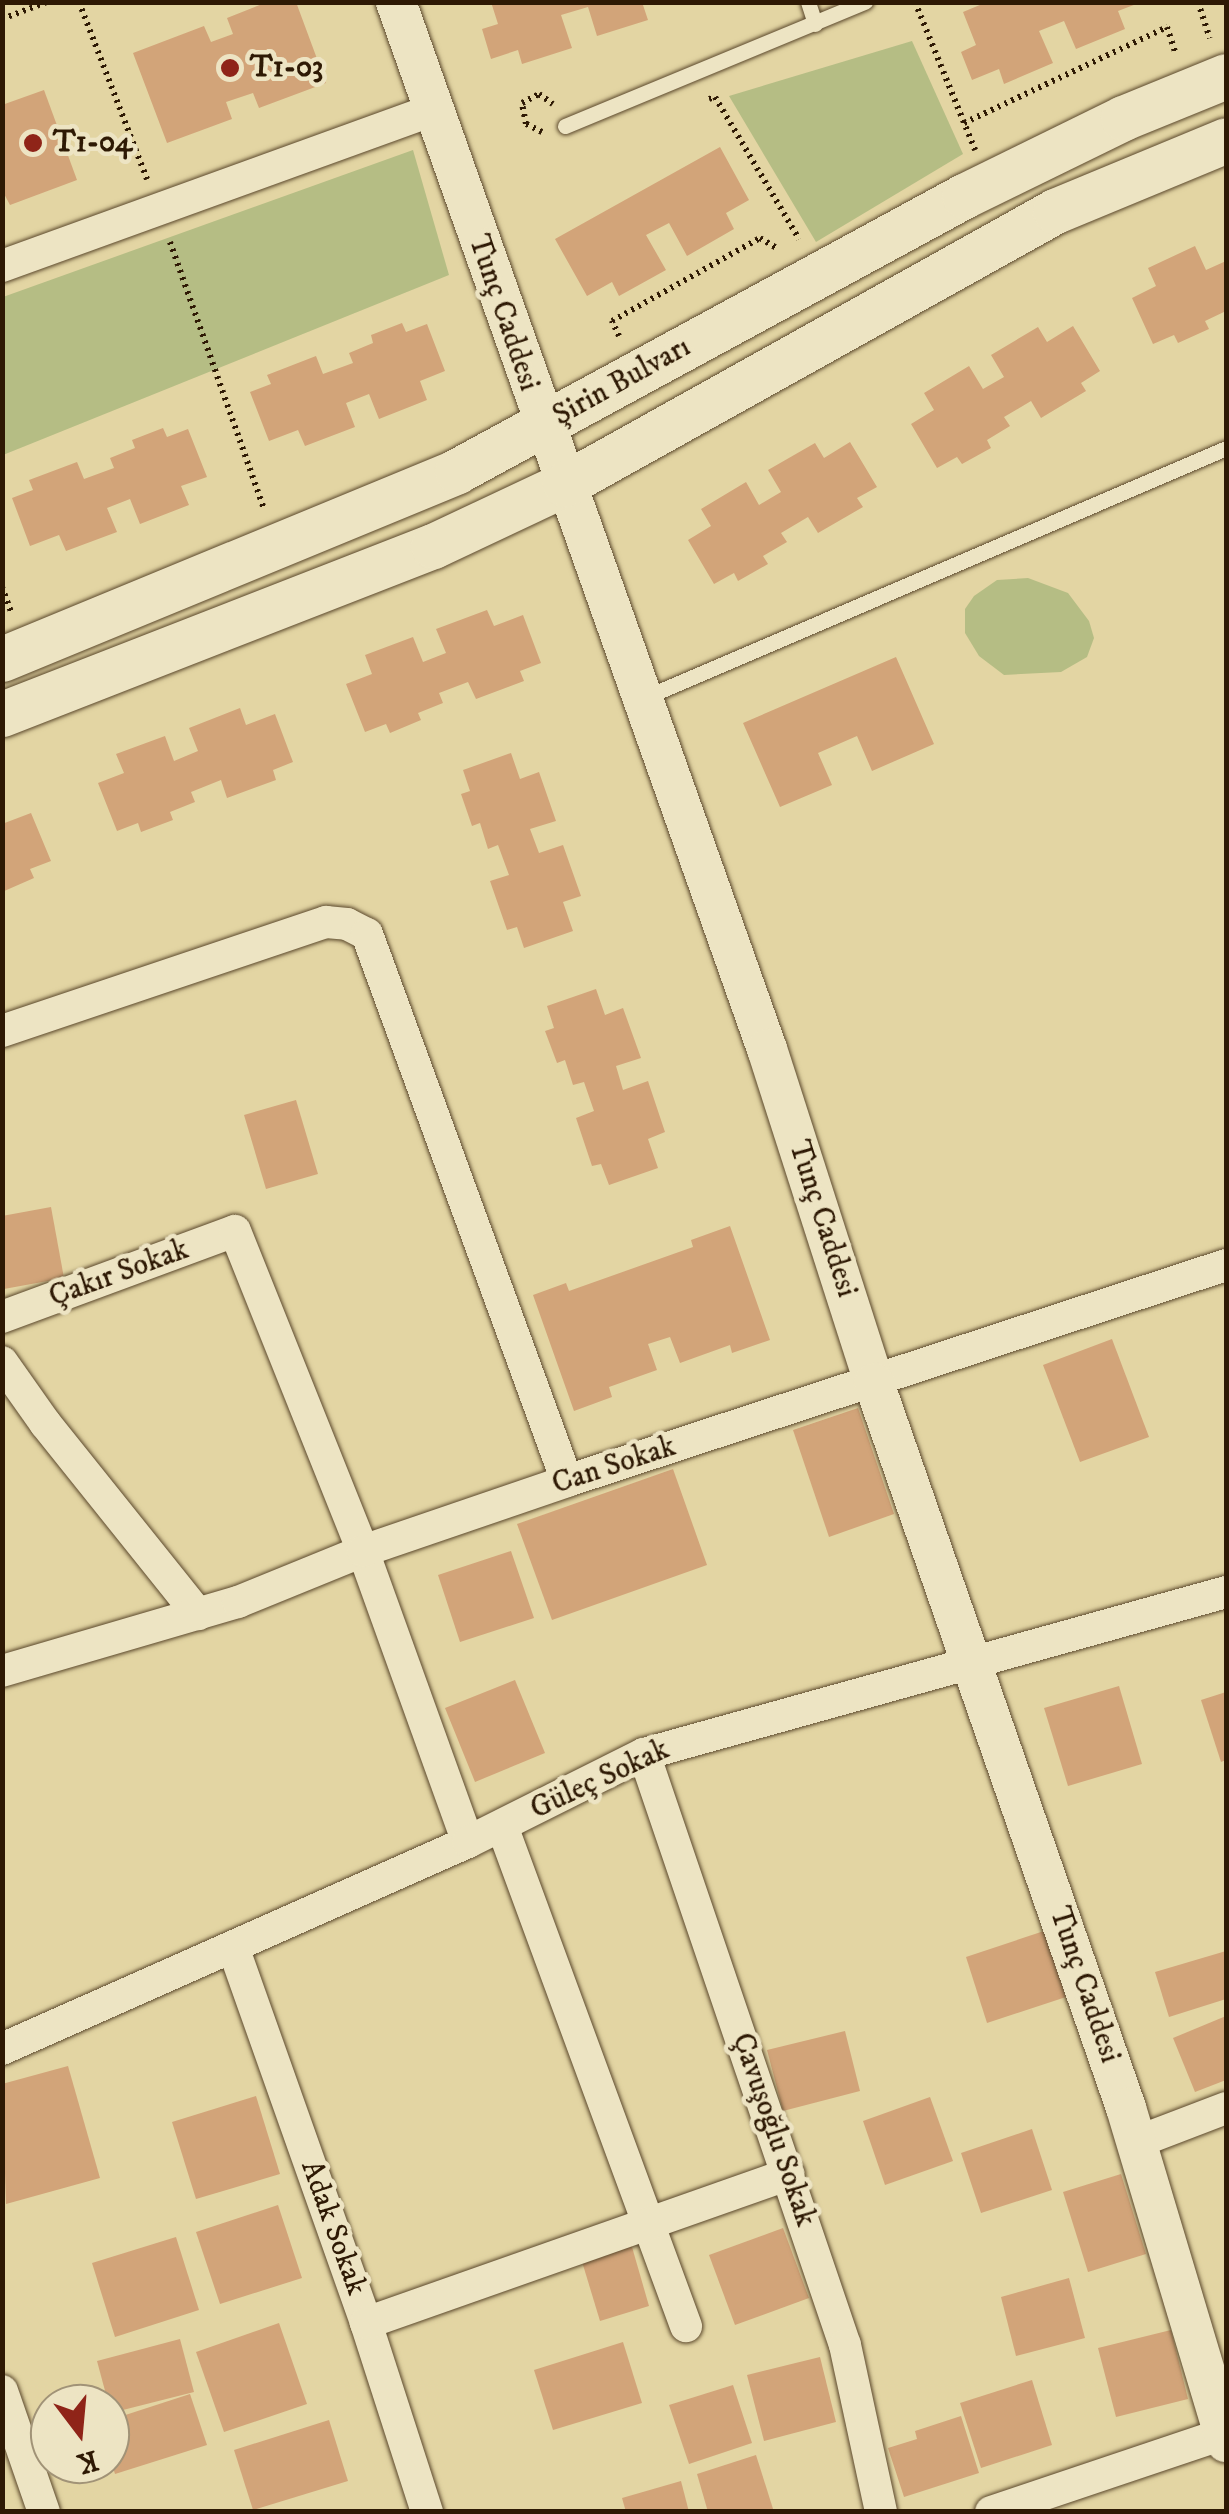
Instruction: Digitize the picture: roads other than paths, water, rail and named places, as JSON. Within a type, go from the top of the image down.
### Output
[{"type":"main road","name":"Şirin Bulvarı","points":[[2,659],[276,543],[457,472],[964,196],[1123,118],[1211,59]]},
{"type":"main road","name":"Şirin Bulvarı","points":[[2,714],[433,546],[566,484],[1055,211],[1226,140]]},
{"type":"street","name":"Tunç Caddesi","points":[[396,2],[542,426],[767,1049],[874,1383],[974,1660],[1137,2142],[1226,2436]]},
{"type":"street","points":[[2,266],[433,110]]},
{"type":"street","points":[[2,1031],[326,922],[347,924],[368,934],[567,1481]]},
{"type":"street","name":"Çakır Sokak","points":[[2,1317],[235,1231],[363,1551]]},
{"type":"street","name":"Can Sokak","points":[[2,1672],[198,1614],[363,1551],[567,1481],[1226,1265]]},
{"type":"street","points":[[2,1362],[45,1423],[198,1614]]},
{"type":"street","points":[[363,1551],[468,1842]]},
{"type":"street","name":"Güleç Sokak","points":[[2,2049],[468,1842],[644,1754],[1226,1592]]},
{"type":"street","name":"Çavuşoğlu Sokak","points":[[644,1754],[845,2345],[882,2512]]},
{"type":"street","points":[[502,1826],[686,2326]]},
{"type":"street","name":"Adak Sokak","points":[[233,1947],[366,2322],[426,2512]]},
{"type":"street","points":[[1137,2142],[1226,2108]]},
{"type":"street","points":[[366,2322],[789,2174]]},
{"type":"street","points":[[2,2391],[44,2512]]},
{"type":"street","points":[[991,2512],[1226,2436]]},
{"type":"lane","points":[[808,2],[816,24]]},
{"type":"lane","points":[[565,126],[865,2]]},
{"type":"lane","points":[[642,699],[1226,448]]},
{"type":"place","name":"T1-03","points":[[230,68]]},
{"type":"place","name":"T1-04","points":[[33,143]]}]
